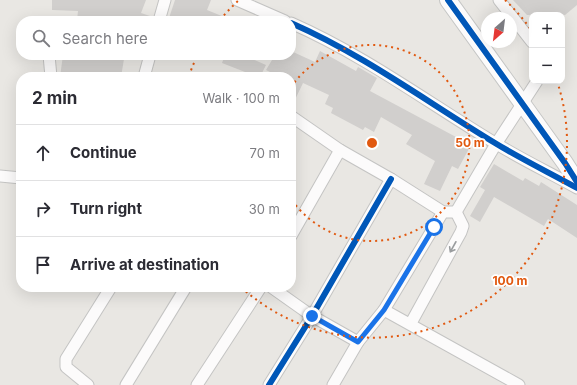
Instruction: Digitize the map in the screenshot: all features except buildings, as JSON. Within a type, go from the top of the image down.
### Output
[{"type":"street","points":[[161,16],[166,0]]},
{"type":"street","points":[[237,0],[274,16]]},
{"type":"street","points":[[448,0],[577,182]]},
{"type":"street","points":[[499,0],[529,38]]},
{"type":"street","points":[[296,25],[314,33],[388,75],[496,144],[577,188]]},
{"type":"street","points":[[49,60],[51,72]]},
{"type":"street","points":[[145,72],[149,60]]},
{"type":"street","points":[[456,212],[496,144],[536,84]]},
{"type":"street","points":[[296,119],[340,150],[391,179],[443,212],[456,212]]},
{"type":"street","points":[[296,227],[340,150]]},
{"type":"street","points":[[0,176],[16,178]]},
{"type":"street","points":[[269,385],[312,316],[391,179]]},
{"type":"street","points":[[333,385],[358,342],[384,310],[443,212]]},
{"type":"street","points":[[411,324],[461,232],[463,226],[456,212]]},
{"type":"street","points":[[88,385],[66,367],[66,360],[108,292]]},
{"type":"street","points":[[126,385],[183,292]]},
{"type":"street","points":[[197,385],[258,292]]},
{"type":"street","points":[[278,292],[312,316],[358,342]]},
{"type":"street","points":[[384,310],[519,385]]},
{"type":"cycle path","points":[[448,0],[577,182]]},
{"type":"cycle path","points":[[296,25],[344,49],[370,64],[505,149],[577,188]]},
{"type":"cycle path","points":[[269,385],[312,316],[391,179]]},
{"type":"route","points":[[312,316],[358,342],[384,310],[434,227]]}]
